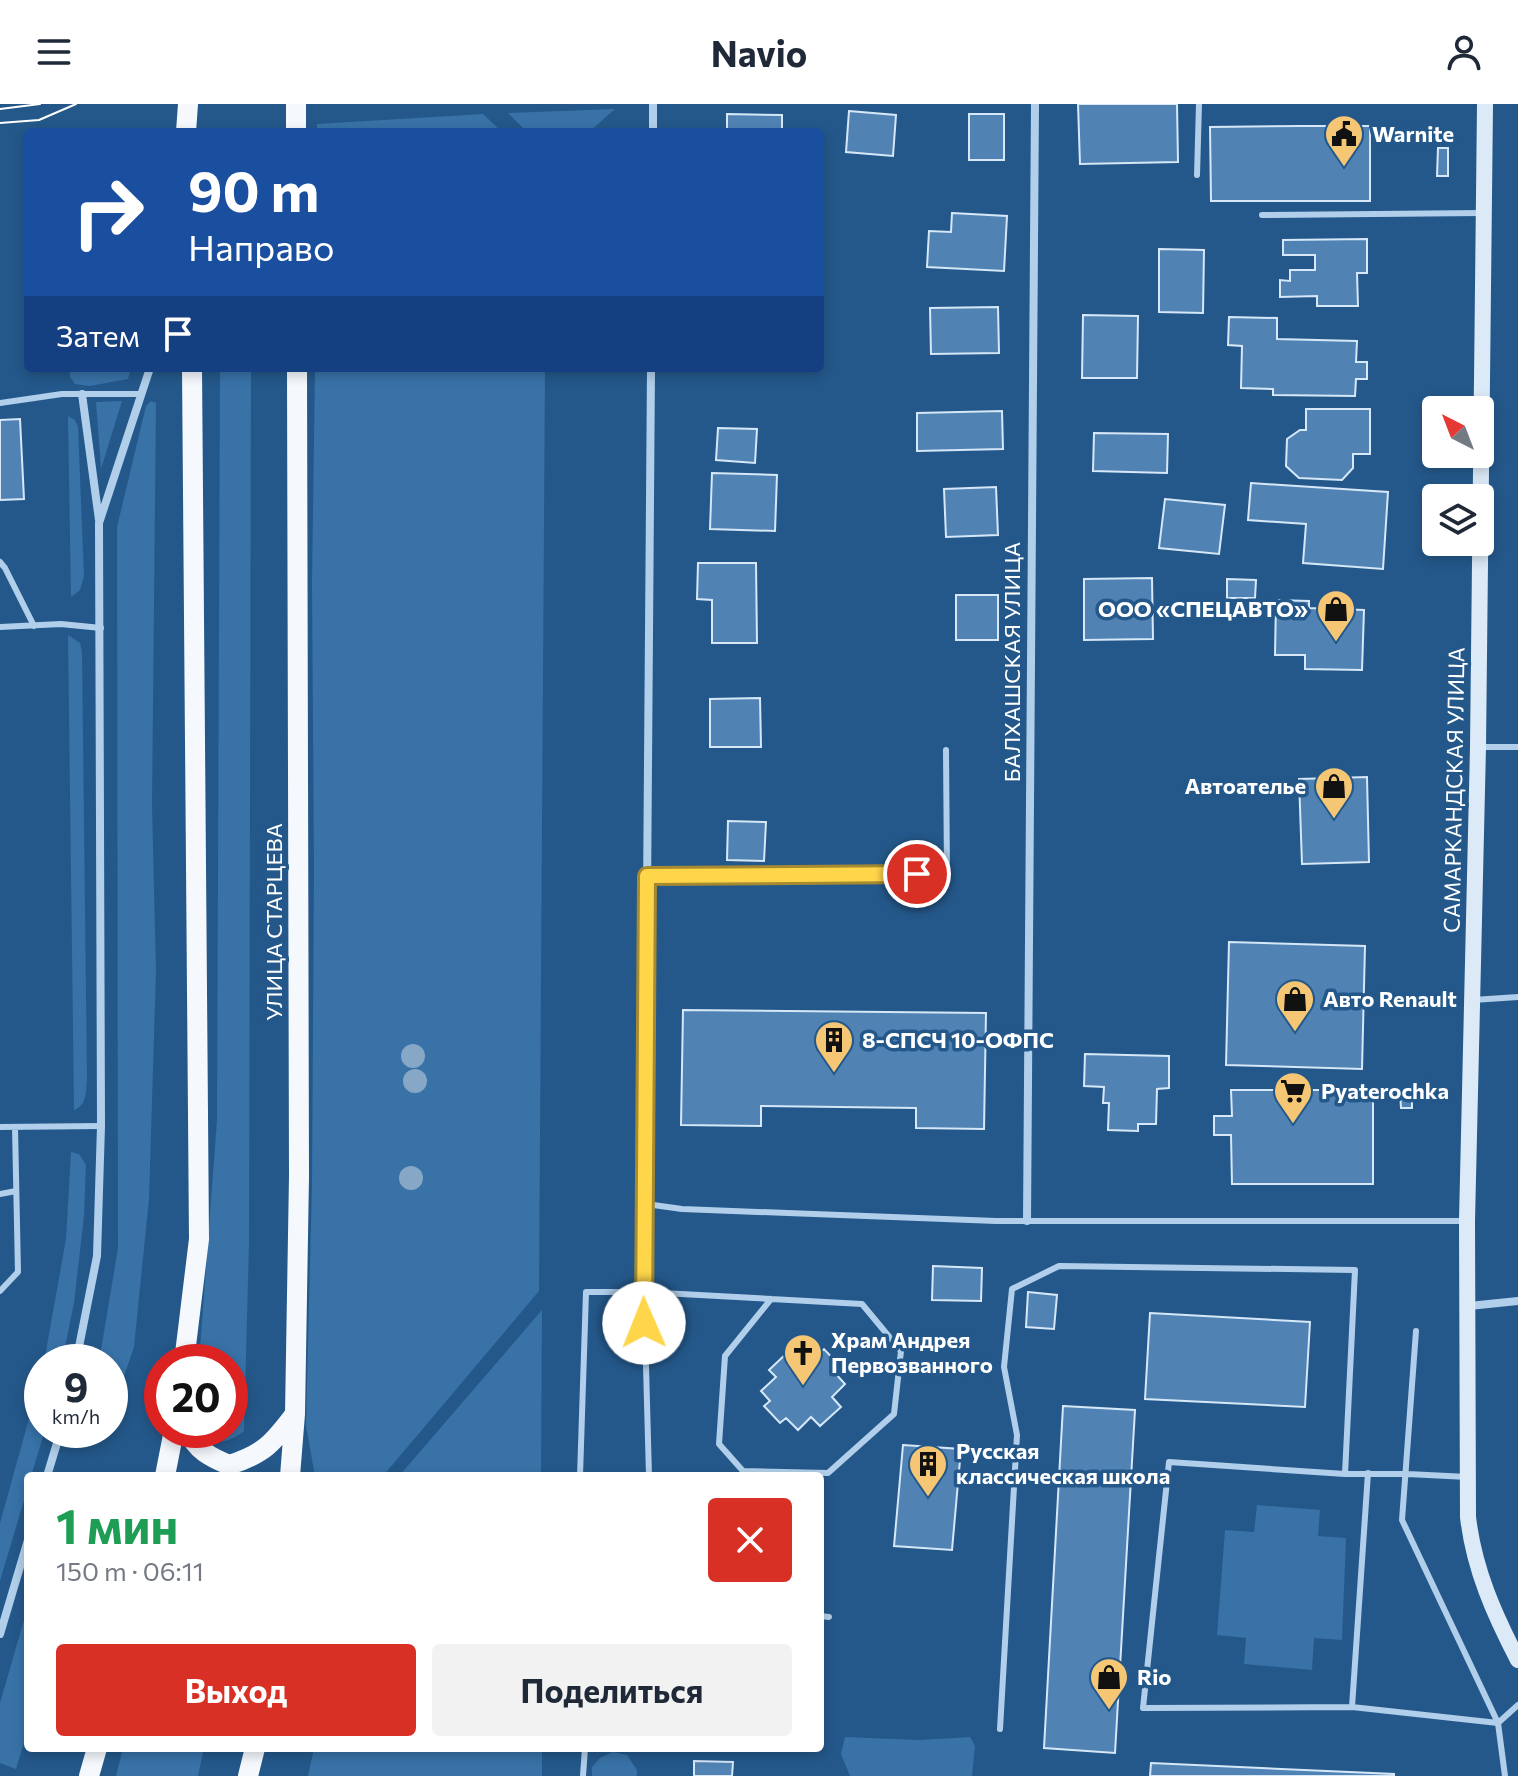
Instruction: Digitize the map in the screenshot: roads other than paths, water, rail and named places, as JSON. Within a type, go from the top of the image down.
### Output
[{"type":"main road","points":[[296,104],[296,128]]},
{"type":"main road","name":"САМАРКАНДСКАЯ УЛИЦА","points":[[1485,104],[1478,747],[1467,1221],[1468,1477],[1470,1534],[1478,1570],[1518,1660]]},
{"type":"main road","points":[[186,1344],[199,1239],[192,372]]},
{"type":"main road","name":"УЛИЦА СТАРЦЕВА","points":[[290,1472],[295,1414],[299,1176],[297,372]]},
{"type":"main road","points":[[199,1448],[204,1454],[229,1465],[256,1457],[276,1439],[295,1414]]},
{"type":"main road","points":[[166,1472],[170,1448]]},
{"type":"main road","points":[[89,1776],[96,1752]]},
{"type":"main road","points":[[248,1776],[254,1752]]},
{"type":"street","points":[[653,104],[653,128]]},
{"type":"street","name":"БАЛХАШСКАЯ УЛИЦА","points":[[1027,1221],[1035,104]]},
{"type":"street","points":[[99,523],[149,372]]},
{"type":"street","points":[[644,1292],[651,372]]},
{"type":"street","points":[[80,1344],[97,1256],[101,1126],[99,523],[82,394]]},
{"type":"street","points":[[1469,1306],[1518,1301]]},
{"type":"street","points":[[48,1472],[56,1448]]},
{"type":"street","points":[[0,1634],[24,1553]]},
{"type":"lane","points":[[1197,175],[1199,104]]},
{"type":"lane","points":[[1262,215],[1484,213]]},
{"type":"lane","points":[[0,403],[62,394],[141,394]]},
{"type":"lane","points":[[0,562],[34,626]]},
{"type":"lane","points":[[0,627],[61,624],[101,628]]},
{"type":"lane","points":[[1478,747],[1518,747]]},
{"type":"lane","points":[[647,876],[947,873],[946,750]]},
{"type":"lane","points":[[1473,1000],[1518,997]]},
{"type":"lane","points":[[0,1127],[101,1126]]},
{"type":"lane","points":[[0,1291],[18,1272],[15,1127]]},
{"type":"lane","points":[[0,1194],[16,1191]]},
{"type":"lane","points":[[646,1204],[682,1209],[1027,1221],[1467,1221]]},
{"type":"lane","points":[[1000,1729],[1017,1435],[1004,1367],[1012,1289],[1059,1266],[1355,1270],[1345,1474]]},
{"type":"lane","points":[[580,1472],[586,1292],[644,1292],[862,1304],[901,1351],[894,1414],[828,1473],[824,1473]]},
{"type":"lane","points":[[644,1292],[649,1472]]},
{"type":"lane","points":[[742,1472],[719,1444],[725,1356],[771,1299]]},
{"type":"lane","points":[[1416,1331],[1402,1520],[1498,1723],[1505,1776]]},
{"type":"lane","points":[[1468,1477],[1345,1474],[1169,1462],[1143,1708],[1352,1707],[1498,1723],[1518,1705]]},
{"type":"lane","points":[[1352,1707],[1368,1473]]},
{"type":"lane","points":[[824,1616],[829,1617]]},
{"type":"lane","points":[[583,1776],[585,1752]]},
{"type":"tram line","points":[[0,109],[40,104]]},
{"type":"tram line","points":[[0,123],[39,120],[76,104]]},
{"type":"place","name":"Warnite","points":[[1344,168]]},
{"type":"place","name":"ООО «СПЕЦАВТО»","points":[[1336,643]]},
{"type":"place","name":"Автоателье","points":[[1334,820]]},
{"type":"place","name":"Авто Renault","points":[[1295,1033]]},
{"type":"place","name":"8-СПСЧ 10-ОФПС","points":[[834,1074]]},
{"type":"place","name":"Pyaterochka","points":[[1293,1125]]},
{"type":"place","name":"Храм Андрея Первозванного","points":[[803,1387]]},
{"type":"place","name":"Русская классическая школа","points":[[928,1498]]},
{"type":"place","name":"Rio","points":[[1109,1711]]}]
